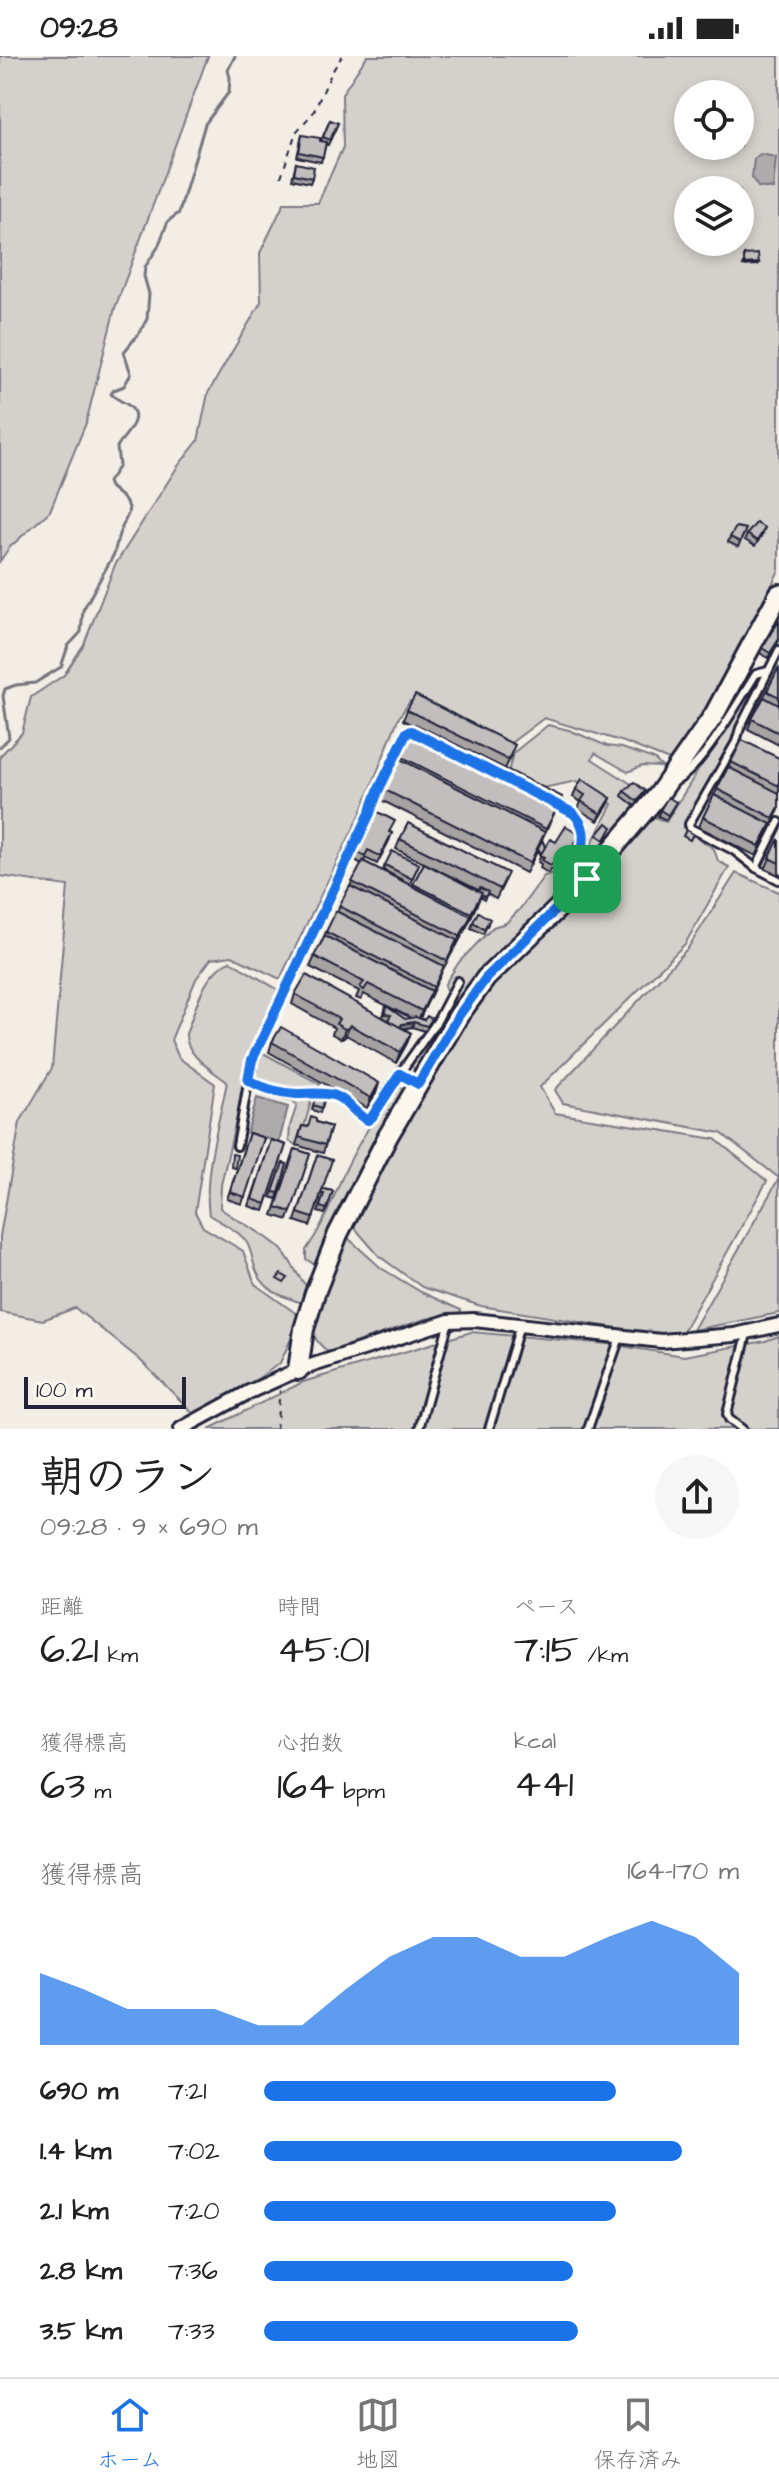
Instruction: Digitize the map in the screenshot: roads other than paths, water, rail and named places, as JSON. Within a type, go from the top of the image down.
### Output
[{"type":"street","points":[[289,1374],[326,1263],[388,1136],[459,1015],[486,978],[587,879],[666,785],[714,715],[779,594]]},
{"type":"street","points":[[181,1429],[199,1425],[289,1374],[449,1321],[474,1320],[661,1341],[747,1332],[779,1325]]},
{"type":"lane","points":[[779,650],[736,742],[689,824],[690,828],[733,850],[756,868],[779,880]]},
{"type":"lane","points":[[666,785],[686,776],[699,762],[756,674],[768,671]]},
{"type":"lane","points":[[237,1146],[252,1060],[407,732],[424,737]]},
{"type":"lane","points":[[736,742],[746,748]]},
{"type":"lane","points":[[547,799],[573,813],[584,826],[581,865],[587,879]]},
{"type":"lane","points":[[756,868],[779,822]]},
{"type":"lane","points":[[248,1080],[259,1086],[294,1094],[337,1096],[368,1120],[437,1021],[458,981]]},
{"type":"lane","points":[[400,1074],[418,1084]]},
{"type":"lane","points":[[419,1429],[449,1321]]},
{"type":"lane","points":[[489,1429],[520,1325]]},
{"type":"lane","points":[[742,1429],[727,1414],[747,1332]]},
{"type":"lane","points":[[588,1429],[620,1337]]},
{"type":"waterway","points":[[0,747],[9,738],[3,696],[5,689],[35,683],[61,667],[68,646],[81,632],[83,610],[114,554],[128,514],[129,507],[108,482],[119,466],[117,447],[132,427],[135,416],[128,405],[111,394],[124,386],[131,374],[124,352],[147,319],[149,294],[145,267],[158,247],[168,221],[179,213],[205,124],[229,92],[228,70],[235,56]]}]
